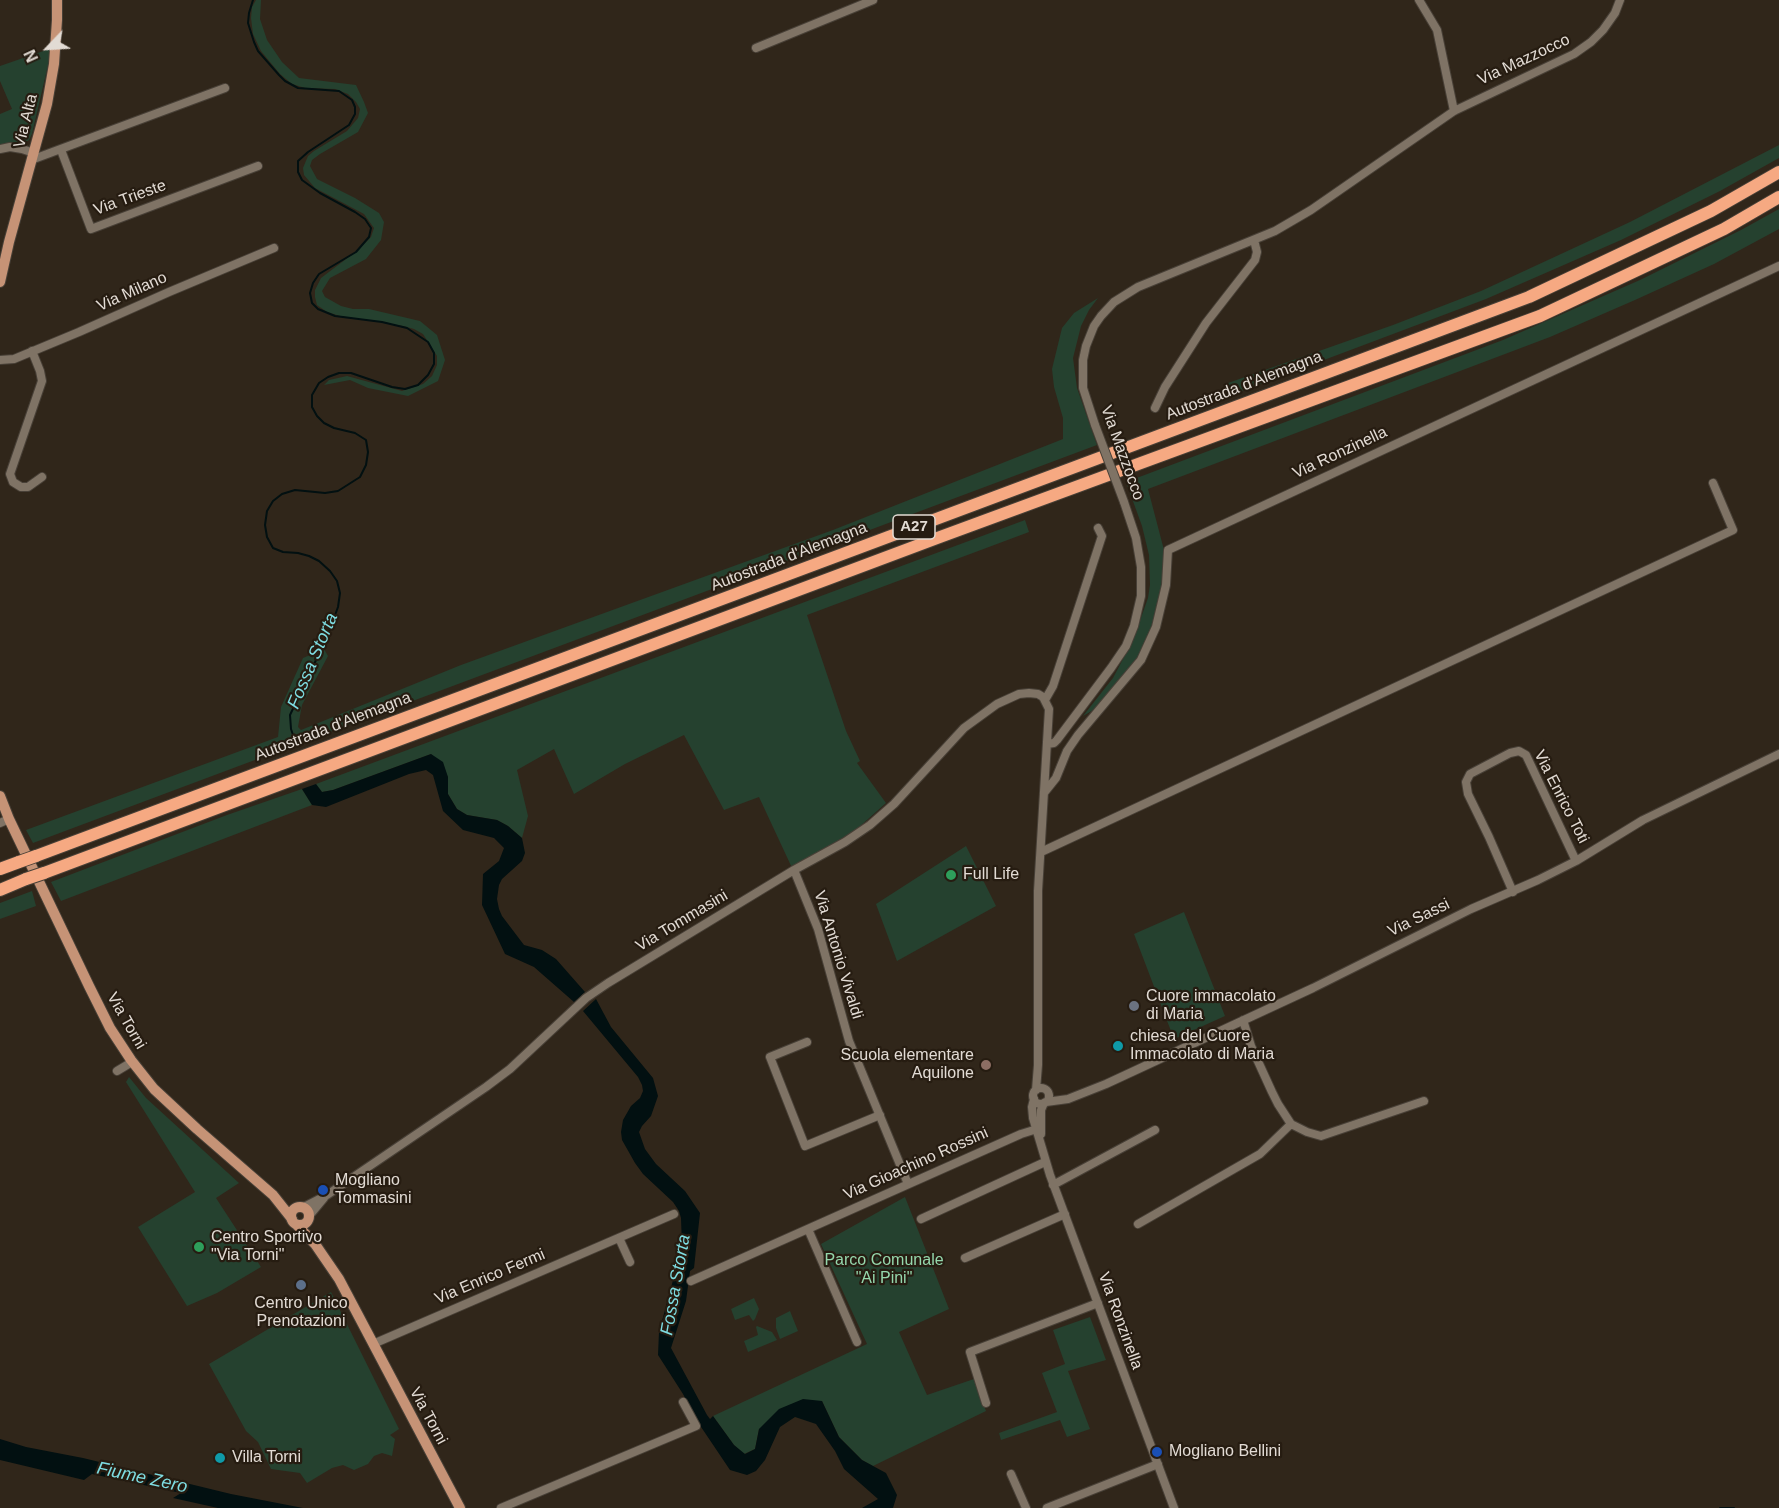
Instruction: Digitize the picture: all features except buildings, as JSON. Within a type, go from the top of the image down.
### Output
[{"type":"highway","name":"Autostrada d'Alemagna","points":[[0,869],[1529,297],[1711,211],[1779,172]]},
{"type":"highway","name":"Autostrada d'Alemagna","points":[[0,890],[940,537],[1540,316],[1724,229],[1779,198]]},
{"type":"main road","name":"Via Alta","points":[[0,282],[47,104],[54,64],[57,0]]},
{"type":"main road","name":"Via Torni","points":[[0,796],[4,821],[110,1028],[132,1062],[154,1089],[196,1129],[273,1195],[304,1213],[315,1244]]},
{"type":"main road","name":"Via Torni","points":[[273,1195],[315,1244],[339,1280],[460,1508]]},
{"type":"main road","points":[[304,1213],[304,1225],[294,1222],[292,1214],[304,1213]]},
{"type":"street","points":[[756,48],[873,0]]},
{"type":"street","points":[[1419,0],[1437,30],[1454,111]]},
{"type":"street","name":"Via Mazzocco","points":[[1047,744],[1058,740],[1126,646],[1134,626],[1141,596],[1141,567],[1136,538],[1083,388],[1082,368],[1088,339],[1101,316],[1114,302],[1130,291],[1254,240],[1299,217],[1454,111],[1580,50],[1608,24],[1620,0]]},
{"type":"street","points":[[0,149],[22,148],[33,156],[61,150],[225,88]]},
{"type":"street","name":"Via Trieste","points":[[61,150],[91,229],[258,166]]},
{"type":"street","points":[[1155,408],[1206,322],[1255,260],[1257,252],[1254,240]]},
{"type":"street","name":"Via Milano","points":[[0,360],[14,359],[274,248]]},
{"type":"street","name":"Via Ronzinella","points":[[1043,793],[1056,778],[1067,751],[1078,735],[1141,660],[1156,627],[1166,585],[1168,550],[1779,266]]},
{"type":"street","points":[[32,351],[42,381],[10,474],[13,482],[21,488],[28,487],[42,477]]},
{"type":"street","points":[[1041,852],[1733,530],[1713,483]]},
{"type":"street","name":"Via Ronzinella","points":[[1041,1117],[1036,1113],[1041,1092],[1038,1065],[1038,891],[1047,744],[1047,704],[1102,536],[1098,528]]},
{"type":"street","name":"Via Tommasini","points":[[304,1213],[510,1069],[586,998],[608,982],[870,825],[894,804],[964,728],[997,704],[1019,694],[1029,693],[1038,694],[1047,704]]},
{"type":"street","name":"Via Enrico Toti","points":[[1513,892],[1490,837],[1468,794],[1466,782],[1470,774],[1510,753],[1519,751],[1526,755],[1576,861]]},
{"type":"street","name":"Via Sassi","points":[[1045,1102],[1068,1099],[1106,1084],[1313,988],[1471,909],[1513,892],[1576,861],[1643,820],[1779,754]]},
{"type":"street","name":"Via Antonio Vivaldi","points":[[794,870],[818,929],[849,1041],[909,1184]]},
{"type":"street","points":[[1243,1020],[1251,1046],[1278,1104],[1292,1124],[1307,1132],[1321,1136],[1424,1101]]},
{"type":"street","points":[[807,1042],[770,1057],[805,1146],[880,1115]]},
{"type":"street","points":[[117,1071],[132,1062]]},
{"type":"street","points":[[1045,1102],[1037,1103],[1041,1092],[1068,1099]]},
{"type":"street","name":"Via Ronzinella","points":[[1041,1092],[1032,1113],[1045,1162],[1174,1508]]},
{"type":"street","name":"Via Ronzinella","points":[[1041,1144],[1041,1110],[1045,1102]]},
{"type":"street","points":[[1138,1224],[1260,1154],[1292,1124]]},
{"type":"street","name":"Via Gioachino Rossini","points":[[691,1281],[1036,1129]]},
{"type":"street","points":[[1053,1185],[1155,1130]]},
{"type":"street","points":[[921,1219],[1045,1162]]},
{"type":"street","name":"Via Enrico Fermi","points":[[374,1344],[674,1214]]},
{"type":"street","points":[[965,1258],[1065,1214]]},
{"type":"street","points":[[808,1228],[857,1342]]},
{"type":"street","points":[[619,1238],[630,1262]]},
{"type":"street","points":[[986,1403],[970,1352],[1098,1303]]},
{"type":"street","points":[[501,1508],[696,1426],[683,1402]]},
{"type":"street","points":[[1047,1508],[1158,1464]]},
{"type":"street","points":[[1011,1474],[1026,1508]]},
{"type":"green space","points":[[256,0],[261,0],[260,19],[267,40],[282,62],[299,78],[356,85],[364,102],[368,113],[358,132],[320,154],[312,160],[310,166],[317,179],[379,213],[384,222],[381,240],[366,259],[330,278],[322,291],[325,297],[341,306],[369,309],[420,321],[437,335],[445,360],[438,381],[408,396],[368,388],[350,380],[324,385],[329,380],[347,376],[402,391],[423,384],[432,376],[437,365],[437,356],[423,334],[414,329],[340,316],[327,312],[317,305],[315,290],[321,278],[358,250],[371,237],[374,228],[364,214],[315,188],[304,175],[303,168],[308,156],[347,131],[358,118],[360,109],[348,94],[335,89],[305,88],[292,84],[280,74],[261,51],[253,34],[251,18],[252,7]]},
{"type":"green space","points":[[52,48],[29,140],[23,144],[0,145],[0,114],[12,109],[0,81],[0,66]]},
{"type":"green space","points":[[1779,145],[1779,158],[1720,191],[1621,240],[1486,299],[1231,395],[1228,383],[1393,325],[1481,291],[1630,222]]},
{"type":"green space","points":[[1779,209],[1779,229],[1714,264],[1635,300],[1550,337],[1148,489],[1164,550],[1164,600],[1144,653],[1109,701],[1083,716],[1113,678],[1133,640],[1148,598],[1149,555],[1142,526],[1126,482],[1503,340],[1640,280]]},
{"type":"green space","points":[[1098,298],[1081,326],[1073,358],[1077,388],[1097,445],[33,843],[26,830],[278,737],[281,707],[303,658],[324,649],[328,656],[302,705],[298,727],[301,730],[461,665],[833,530],[1063,439],[1063,418],[1054,387],[1052,369],[1062,328],[1074,313]]},
{"type":"green space","points":[[1025,520],[1029,532],[807,615],[846,731],[860,761],[857,763],[886,803],[858,828],[793,870],[759,797],[724,810],[684,735],[625,764],[574,794],[554,749],[517,770],[528,816],[522,838],[497,820],[467,815],[457,809],[448,794],[448,777],[431,754],[333,790],[322,792],[316,784]]},
{"type":"green space","points":[[302,789],[312,805],[61,901],[51,882],[227,815]]},
{"type":"green space","name":"Full Life","points":[[966,846],[996,906],[897,961],[876,904]]},
{"type":"green space","points":[[32,891],[36,906],[0,919],[0,903]]},
{"type":"green space","points":[[1184,912],[1225,1016],[1174,1039],[1134,934]]},
{"type":"green space","name":"Centro Sportivo \"Via Torni\"","points":[[129,1077],[146,1098],[239,1183],[216,1198],[261,1267],[217,1293],[187,1306],[138,1227],[195,1192],[126,1082]]},
{"type":"green space","name":"Parco Comunale \"Ai Pini\"","points":[[905,1197],[949,1309],[899,1332],[927,1395],[974,1379],[986,1411],[873,1466],[862,1460],[839,1437],[822,1401],[759,1429],[755,1449],[744,1454],[734,1445],[713,1416],[867,1344],[821,1244]]},
{"type":"green space","points":[[331,1292],[399,1429],[390,1435],[395,1439],[392,1456],[382,1453],[374,1456],[368,1464],[354,1470],[343,1465],[332,1468],[307,1483],[300,1473],[271,1469],[258,1442],[246,1431],[209,1364]]},
{"type":"green space","points":[[754,1298],[759,1309],[755,1319],[753,1321],[749,1315],[735,1320],[731,1309]]},
{"type":"green space","points":[[790,1311],[798,1331],[780,1339],[776,1328],[776,1318]]},
{"type":"green space","points":[[1090,1317],[1106,1360],[1068,1371],[1090,1429],[1067,1437],[1060,1420],[1001,1440],[999,1433],[1057,1412],[1042,1373],[1065,1364],[1053,1330]]},
{"type":"green space","points":[[757,1326],[772,1332],[777,1340],[748,1352],[744,1341],[758,1335]]},
{"type":"water","points":[[431,754],[443,762],[448,777],[448,794],[457,809],[467,815],[497,820],[522,838],[525,853],[522,861],[502,879],[499,885],[497,899],[499,909],[524,945],[542,950],[556,959],[585,992],[574,1002],[534,967],[505,954],[482,905],[483,874],[499,861],[504,848],[494,838],[463,830],[443,811],[433,775],[426,770],[409,774],[326,807],[312,805],[302,789],[316,784],[322,792],[333,790]]},
{"type":"water","points":[[596,999],[611,1027],[653,1078],[658,1096],[651,1116],[639,1132],[645,1149],[656,1164],[685,1191],[700,1213],[694,1268],[690,1271],[686,1301],[671,1348],[707,1415],[710,1419],[713,1416],[734,1445],[745,1454],[755,1449],[759,1429],[779,1409],[803,1399],[822,1401],[839,1437],[862,1460],[886,1473],[897,1495],[893,1508],[862,1508],[878,1499],[844,1469],[835,1451],[816,1424],[795,1417],[780,1427],[765,1460],[756,1471],[747,1475],[730,1470],[697,1421],[658,1355],[659,1332],[682,1247],[681,1218],[673,1202],[643,1174],[622,1140],[623,1120],[631,1106],[640,1098],[643,1091],[642,1085],[638,1077],[583,1011]]},
{"type":"water","name":"Fiume Zero","points":[[0,1439],[231,1494],[303,1508],[218,1508],[173,1498],[181,1493],[92,1474],[84,1480],[0,1460]]},
{"type":"waterway","name":"Fossa Storta","points":[[253,0],[248,23],[254,42],[258,51],[279,75],[298,88],[339,91],[352,100],[355,107],[355,114],[349,125],[298,161],[298,172],[302,180],[320,193],[355,212],[365,219],[371,228],[369,237],[356,252],[319,274],[310,293],[312,303],[318,309],[335,316],[382,322],[407,328],[428,342],[434,353],[434,364],[428,375],[418,385],[405,389],[351,373],[339,373],[319,383],[312,395],[312,407],[317,416],[334,428],[355,433],[366,440],[368,452],[366,465],[360,477],[338,491],[325,493],[295,490],[282,494],[273,501],[267,511],[265,525],[267,537],[273,548],[309,556],[319,561],[337,581],[340,593],[338,607],[327,637],[290,715],[291,729],[296,744]]},
{"type":"waterway","points":[[1720,1508],[1734,1508]]},
{"type":"place","name":"Full Life","points":[[951,875]]},
{"type":"place","name":"Cuore immacolato di Maria","points":[[1134,1006]]},
{"type":"place","name":"chiesa del Cuore Immacolato di Maria","points":[[1118,1046]]},
{"type":"place","name":"Scuola elementare Aquilone","points":[[986,1065]]},
{"type":"place","name":"Mogliano Tommasini","points":[[323,1190]]},
{"type":"place","name":"Centro Sportivo \"Via Torni\"","points":[[199,1247]]},
{"type":"place","name":"Centro Unico Prenotazioni","points":[[301,1285]]},
{"type":"place","name":"Mogliano Bellini","points":[[1157,1452]]},
{"type":"place","name":"Villa Torni","points":[[220,1458]]}]
